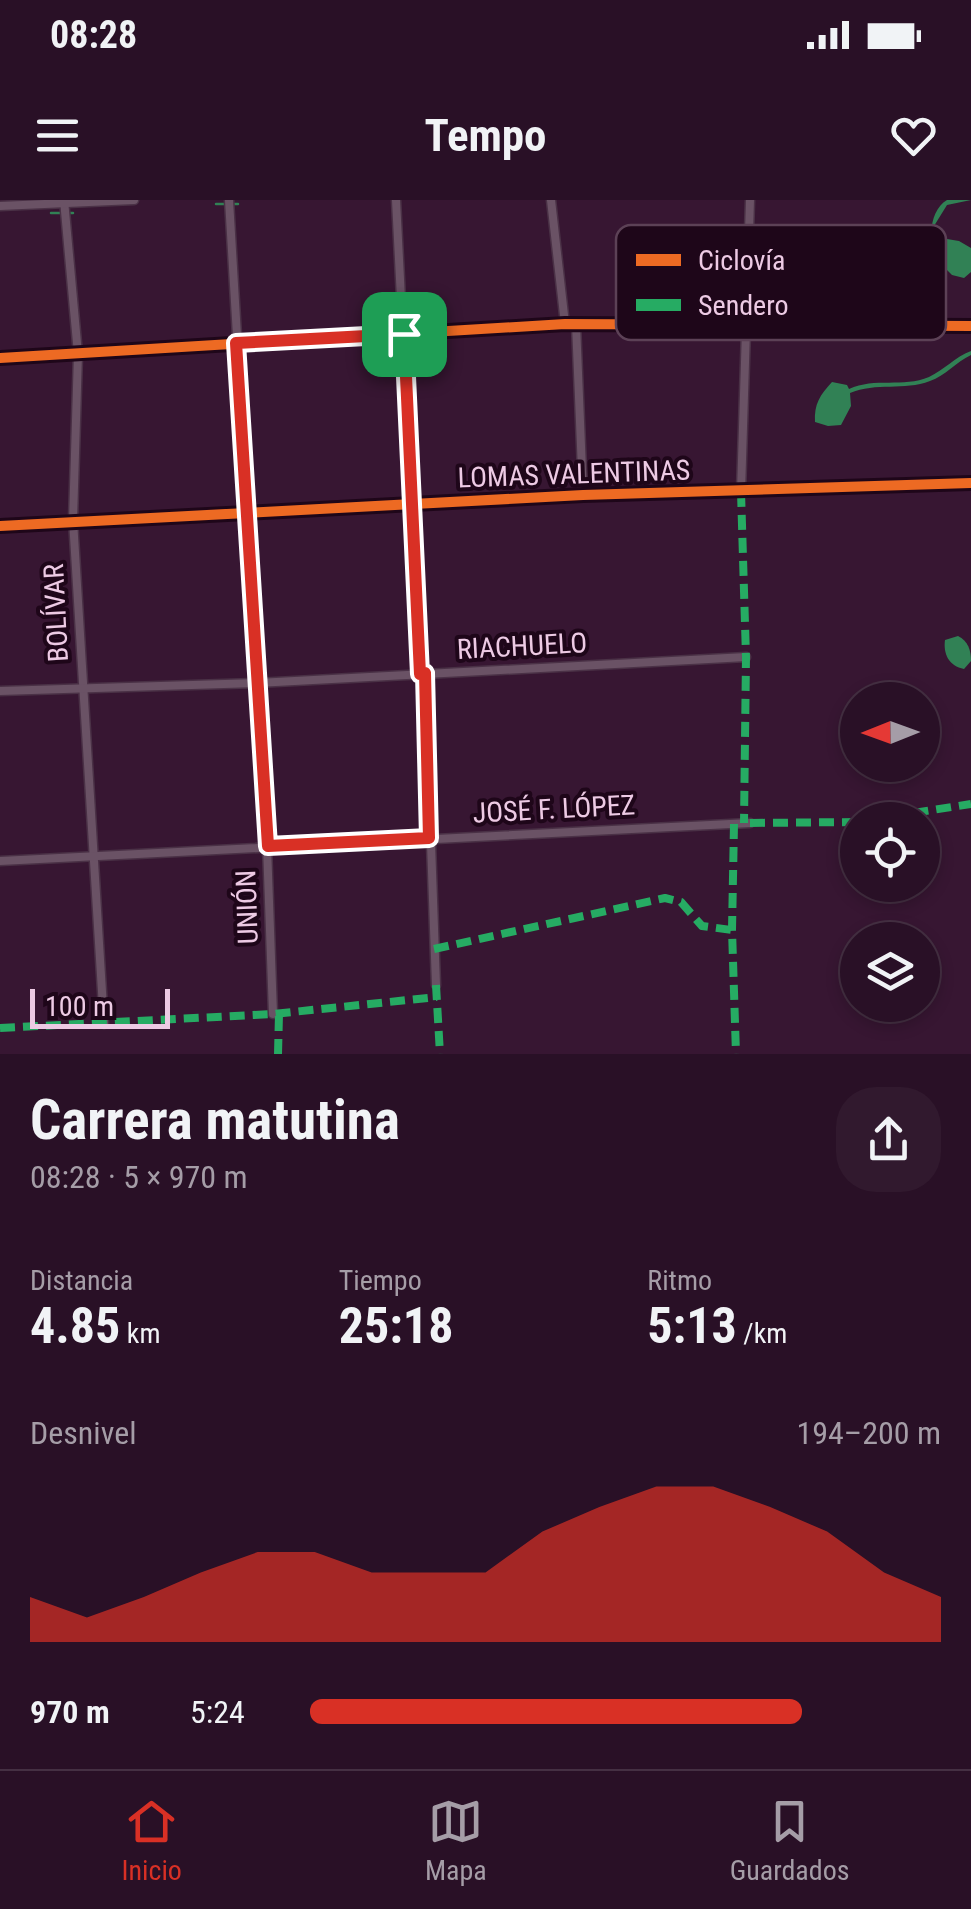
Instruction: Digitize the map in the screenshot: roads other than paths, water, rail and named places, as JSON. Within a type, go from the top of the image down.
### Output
[{"type":"street","points":[[0,206],[64,207],[134,200]]},
{"type":"street","points":[[396,200],[436,984]]},
{"type":"street","points":[[551,200],[565,324]]},
{"type":"street","points":[[749,225],[750,200]]},
{"type":"street","name":"UNIÓN","points":[[229,203],[268,846],[273,1014]]},
{"type":"street","name":"BOLÍVAR","points":[[64,207],[78,354],[73,520],[104,1024]]},
{"type":"street","points":[[0,358],[616,323]]},
{"type":"street","points":[[576,324],[583,494]]},
{"type":"street","points":[[741,492],[746,340]]},
{"type":"street","name":"LOMAS VALENTINAS","points":[[0,526],[583,494],[971,483]]},
{"type":"street","name":"RIACHUELO","points":[[0,691],[257,683],[746,656]]},
{"type":"street","name":"JOSÉ F. LÓPEZ","points":[[0,861],[750,823]]},
{"type":"waterway","points":[[216,204],[238,204]]},
{"type":"waterway","points":[[51,213],[73,213]]}]
